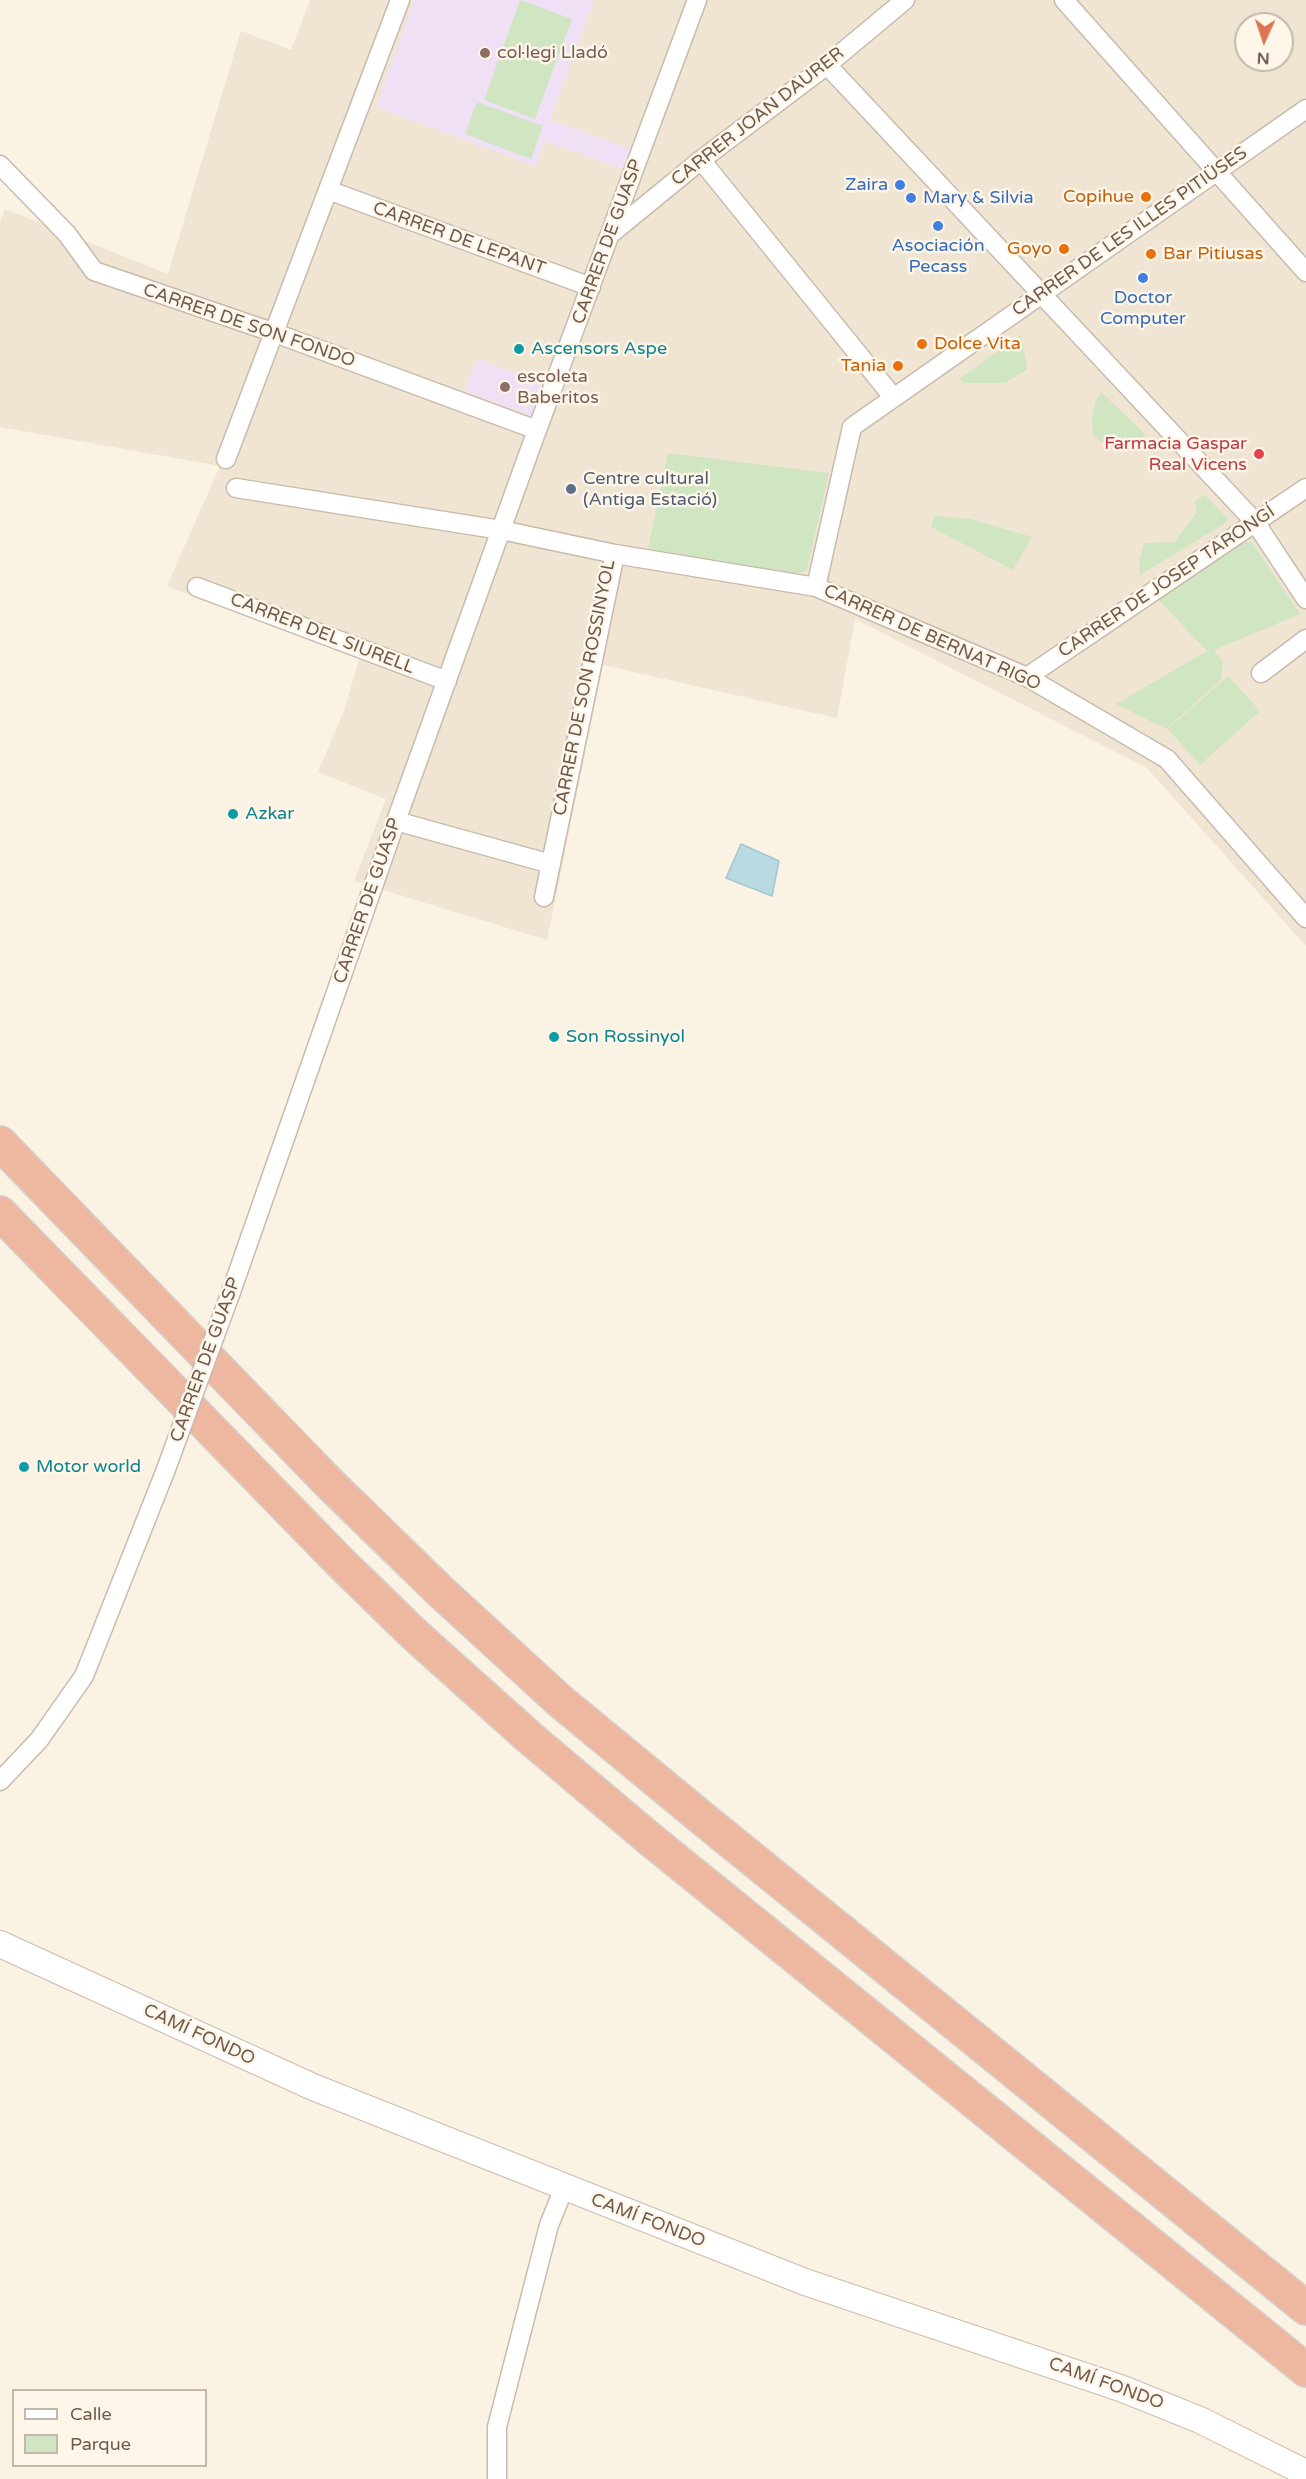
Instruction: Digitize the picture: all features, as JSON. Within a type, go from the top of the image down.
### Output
[{"type":"highway","points":[[0,1143],[350,1504],[560,1701],[1306,2308]]},
{"type":"highway","points":[[0,1212],[347,1569],[530,1738],[669,1855],[1306,2370]]},
{"type":"street","points":[[226,459],[400,0]]},
{"type":"street","name":"CARRER DE GUASP","points":[[0,1781],[39,1740],[84,1676],[165,1472],[537,430],[698,0]]},
{"type":"street","name":"CARRER JOAN DAURER","points":[[611,233],[701,160],[827,65],[905,0]]},
{"type":"street","points":[[1064,0],[1306,272]]},
{"type":"street","points":[[827,65],[1255,522],[1306,599]]},
{"type":"street","name":"CARRER DE LES ILLES PITIÜSES","points":[[816,586],[852,427],[1306,109]]},
{"type":"street","points":[[701,160],[893,397]]},
{"type":"street","name":"CARRER DE SON FONDO","points":[[0,165],[67,234],[94,271],[275,333],[537,430]]},
{"type":"street","name":"CARRER DE LEPANT","points":[[328,190],[591,287]]},
{"type":"street","name":"CARRER DE SON ROSSINYOL","points":[[236,488],[501,530],[615,554],[544,897]]},
{"type":"street","name":"CARRER DE JOSEP TARONGÍ","points":[[1027,677],[1306,488]]},
{"type":"street","name":"CARRER DE BERNAT RIGO","points":[[615,554],[816,586],[1027,677],[1167,759],[1306,918]]},
{"type":"street","name":"CARRER DEL SIURELL","points":[[197,586],[447,681]]},
{"type":"street","points":[[1261,674],[1306,639]]},
{"type":"street","points":[[396,820],[551,864]]},
{"type":"street","name":"CAMÍ FONDO","points":[[0,1944],[313,2087],[805,2282],[1123,2389],[1200,2420],[1306,2473]]},
{"type":"street","points":[[497,2479],[497,2427],[549,2224],[564,2188]]},
{"type":"shaded area","points":[[310,0],[1306,0],[1306,946],[1147,768],[855,619],[837,718],[603,665],[547,940],[354,881],[386,799],[318,772],[344,711],[359,659],[167,586],[220,466],[0,427],[0,222],[5,209],[168,274],[241,31],[291,50]]},
{"type":"shaded area","name":"col·legi Lladó","points":[[414,0],[594,0],[550,120],[631,149],[623,169],[545,141],[535,166],[376,107]]},
{"type":"shaded area","name":"escoleta Baberitos","points":[[477,359],[544,384],[532,416],[465,391]]},
{"type":"green space","points":[[520,0],[572,19],[535,119],[484,100]]},
{"type":"green space","points":[[477,102],[543,126],[531,159],[465,134]]},
{"type":"green space","points":[[1021,335],[1027,369],[1005,383],[964,383],[959,379]]},
{"type":"green space","points":[[1101,392],[1146,435],[1138,440],[1101,442],[1093,435],[1092,417],[1096,400]]},
{"type":"green space","points":[[668,453],[829,473],[807,570],[797,574],[648,549]]},
{"type":"green space","points":[[1205,495],[1228,519],[1227,522],[1140,575],[1139,563],[1144,543],[1174,542],[1197,512],[1195,501]]},
{"type":"green space","points":[[934,516],[970,519],[1032,537],[1013,570],[931,527]]},
{"type":"green space","points":[[1244,542],[1252,542],[1300,614],[1214,650],[1223,663],[1221,680],[1166,729],[1116,704],[1207,651],[1156,597]]},
{"type":"green space","points":[[1228,676],[1260,711],[1200,765],[1168,729]]},
{"type":"water","points":[[741,844],[779,861],[772,896],[726,878]]},
{"type":"place","name":"col·legi Lladó","points":[[485,53]]},
{"type":"place","name":"Zaira","points":[[900,185]]},
{"type":"place","name":"Copihue","points":[[1146,197]]},
{"type":"place","name":"Mary & Silvia","points":[[911,198]]},
{"type":"place","name":"Asociación Pecass","points":[[938,226]]},
{"type":"place","name":"Goyo","points":[[1064,249]]},
{"type":"place","name":"Bar Pitiusas","points":[[1151,254]]},
{"type":"place","name":"Doctor Computer","points":[[1143,278]]},
{"type":"place","name":"Dolce Vita","points":[[922,344]]},
{"type":"place","name":"Ascensors Aspe","points":[[519,349]]},
{"type":"place","name":"Tania","points":[[898,366]]},
{"type":"place","name":"escoleta Baberitos","points":[[505,387]]},
{"type":"place","name":"Farmacia Gaspar Real Vicens","points":[[1259,454]]},
{"type":"place","name":"Centre cultural (Antiga Estació)","points":[[571,489]]},
{"type":"place","name":"Azkar","points":[[233,814]]},
{"type":"place","name":"Son Rossinyol","points":[[554,1037]]},
{"type":"place","name":"Motor world","points":[[24,1467]]}]
